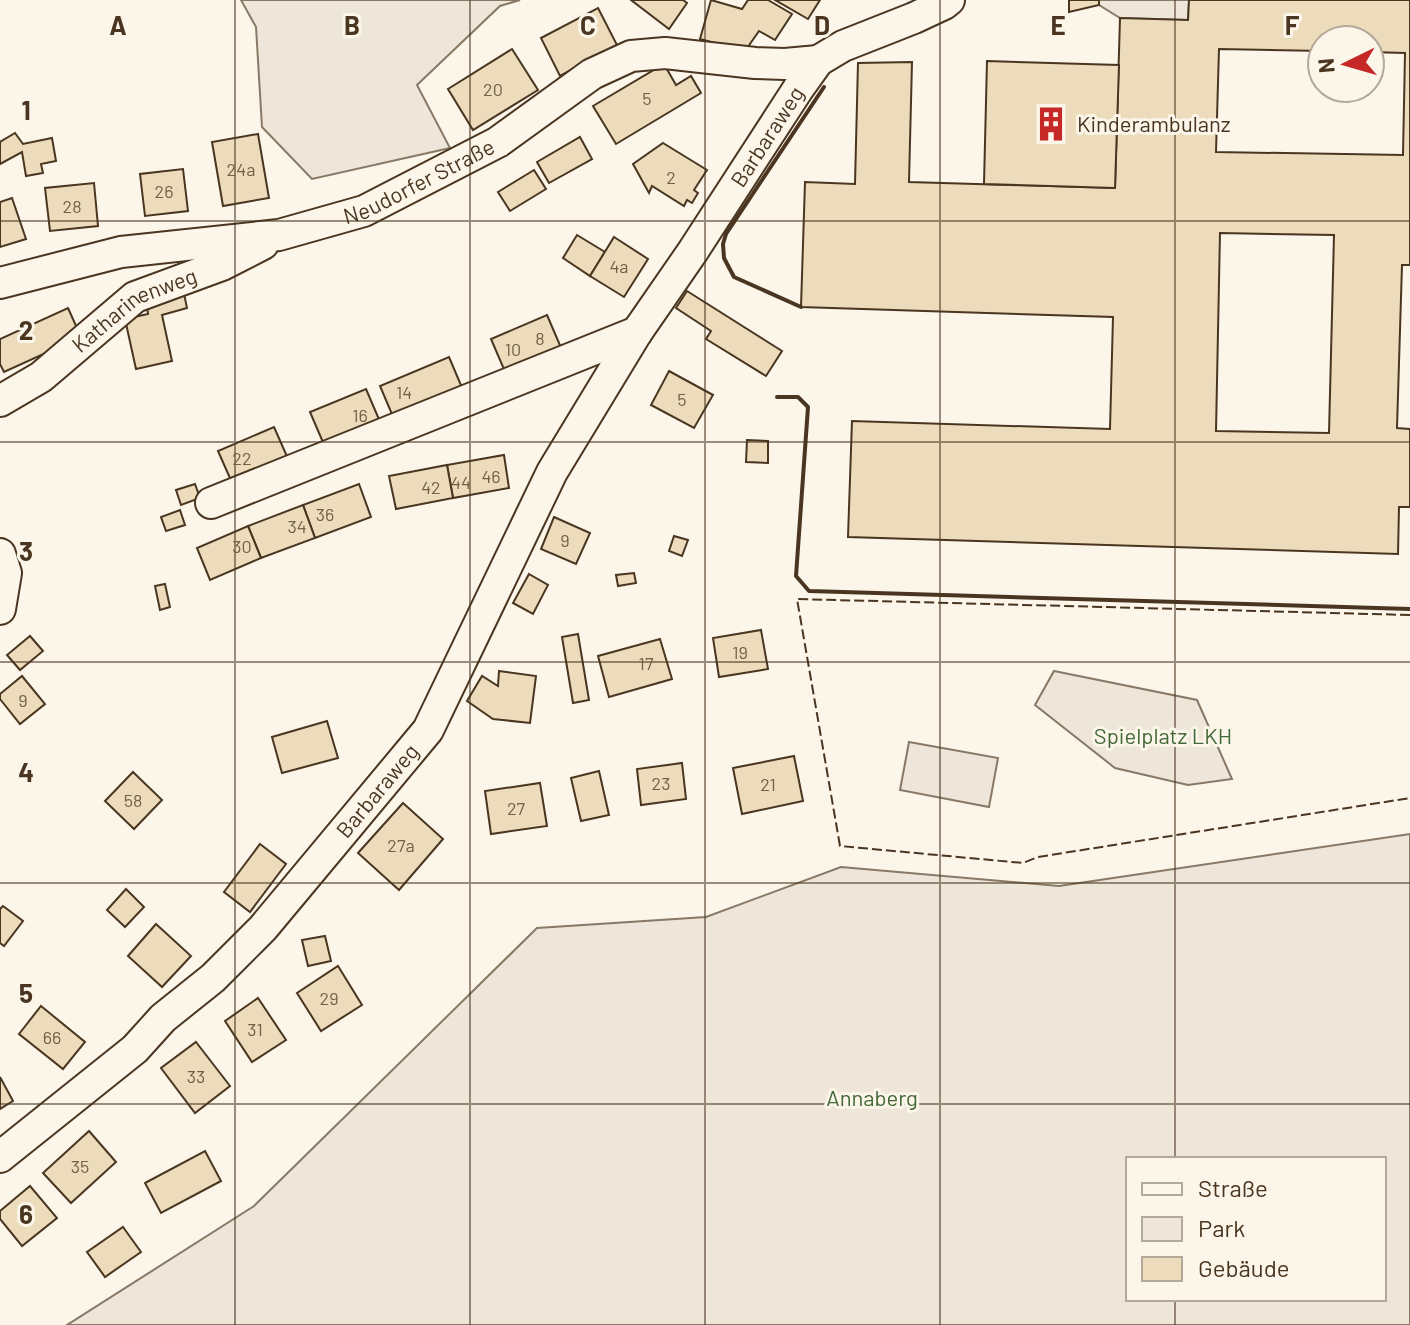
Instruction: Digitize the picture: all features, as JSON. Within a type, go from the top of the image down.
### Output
[{"type":"street","name":"Barbaraweg","points":[[0,1157],[135,1049],[163,1018],[223,968],[263,928],[428,730],[552,472],[637,332],[818,61],[843,46],[914,18],[949,0]]},
{"type":"street","name":"Neudorfer Straße","points":[[0,283],[121,252],[279,235],[364,211],[498,142],[592,74],[631,56],[665,53],[755,63],[818,61]]},
{"type":"street","name":"Katharinenweg","points":[[0,401],[41,377],[135,297],[222,265],[279,235]]},
{"type":"street","points":[[211,503],[637,332]]},
{"type":"street","points":[[0,554],[6,573],[0,609]]},
{"type":"green space","points":[[241,0],[520,0],[500,6],[417,85],[450,148],[312,179],[262,127],[256,27]]},
{"type":"green space","points":[[1099,0],[1189,0],[1188,20],[1120,18],[1099,5]]},
{"type":"green space","name":"Spielplatz LKH","points":[[1054,671],[1197,700],[1232,779],[1188,785],[1115,768],[1035,705]]},
{"type":"green space","points":[[909,742],[998,758],[989,807],[900,790]]},
{"type":"green space","name":"Annaberg","points":[[1410,834],[1410,1325],[67,1325],[254,1206],[537,928],[706,917],[841,867],[1059,886]]},
{"type":"building","points":[[631,0],[683,0],[687,3],[669,29]]},
{"type":"building","points":[[711,0],[742,9],[748,0],[768,0],[792,14],[775,40],[759,31],[745,51],[700,39]]},
{"type":"building","points":[[775,0],[820,0],[808,19]]},
{"type":"building","points":[[1069,0],[1099,0],[1099,5],[1069,12]]},
{"type":"building","points":[[1189,0],[1410,0],[1410,265],[1402,265],[1397,428],[1410,429],[1410,507],[1399,507],[1398,554],[848,537],[852,421],[1110,429],[1113,317],[801,307],[805,182],[855,184],[858,63],[912,62],[909,182],[1115,188],[1120,18],[1188,20]],"holes":[[[1220,233],[1334,235],[1329,433],[1216,431]]]},
{"type":"building","points":[[598,8],[617,45],[560,76],[541,38]]},
{"type":"building","points":[[512,49],[538,90],[473,130],[448,89]]},
{"type":"building","name":"Kinderambulanz","points":[[987,61],[1119,65],[1115,188],[984,184]]},
{"type":"building","points":[[664,64],[676,85],[691,76],[701,93],[616,144],[593,106]]},
{"type":"building","points":[[15,133],[23,144],[52,138],[56,161],[41,164],[43,173],[26,176],[22,152],[0,164],[0,142]]},
{"type":"building","points":[[258,134],[269,198],[223,206],[212,142]]},
{"type":"building","points":[[580,137],[592,159],[549,183],[537,162]]},
{"type":"building","points":[[663,143],[707,170],[694,190],[698,193],[692,203],[687,200],[684,206],[652,186],[649,193],[633,164]]},
{"type":"building","points":[[183,169],[188,211],[145,216],[140,174]]},
{"type":"building","points":[[534,170],[546,189],[510,211],[498,192]]},
{"type":"building","points":[[94,183],[98,226],[50,231],[45,188]]},
{"type":"building","points":[[12,198],[26,239],[0,247],[0,202]]},
{"type":"building","points":[[577,235],[605,252],[590,276],[563,258]]},
{"type":"building","points":[[614,237],[648,259],[624,297],[590,276]]},
{"type":"building","points":[[183,289],[187,308],[162,315],[172,361],[136,369],[125,319],[148,314],[146,300]]},
{"type":"building","points":[[687,291],[782,351],[766,376],[706,339],[711,331],[676,308]]},
{"type":"building","points":[[68,308],[81,337],[4,372],[0,364],[0,339]]},
{"type":"building","points":[[547,315],[562,350],[506,374],[491,339]]},
{"type":"building","points":[[449,357],[463,390],[394,419],[380,386]]},
{"type":"building","points":[[669,371],[713,395],[694,428],[651,405]]},
{"type":"building","points":[[366,389],[381,424],[325,447],[310,412]]},
{"type":"building","points":[[274,427],[289,461],[233,485],[218,451]]},
{"type":"building","points":[[747,440],[768,441],[768,463],[746,462]]},
{"type":"building","points":[[504,455],[509,488],[453,498],[447,465]]},
{"type":"building","points":[[447,465],[453,498],[396,509],[389,476]]},
{"type":"building","points":[[195,484],[200,498],[181,505],[176,490]]},
{"type":"building","points":[[359,484],[371,517],[315,538],[303,505]]},
{"type":"building","points":[[303,505],[315,538],[261,558],[248,526]]},
{"type":"building","points":[[180,510],[185,525],[166,531],[161,517]]},
{"type":"building","points":[[554,517],[590,533],[576,564],[541,549]]},
{"type":"building","points":[[248,526],[261,558],[210,580],[197,548]]},
{"type":"building","points":[[674,536],[688,540],[682,556],[669,551]]},
{"type":"building","points":[[634,573],[636,583],[618,586],[616,575]]},
{"type":"building","points":[[529,574],[548,585],[533,614],[513,603]]},
{"type":"building","points":[[165,584],[170,607],[160,610],[155,586]]},
{"type":"building","points":[[761,630],[768,669],[719,677],[713,638]]},
{"type":"building","points":[[578,634],[589,700],[573,703],[562,637]]},
{"type":"building","points":[[30,636],[43,651],[20,670],[7,655]]},
{"type":"building","points":[[660,639],[672,679],[609,697],[598,656]]},
{"type":"building","points":[[499,671],[536,676],[530,723],[493,719],[467,701],[482,676],[498,686]]},
{"type":"building","points":[[22,676],[45,704],[20,724],[0,699],[0,694]]},
{"type":"building","points":[[327,721],[338,758],[282,773],[272,737]]},
{"type":"building","points":[[794,756],[803,801],[742,814],[733,768]]},
{"type":"building","points":[[682,763],[686,799],[641,805],[637,769]]},
{"type":"building","points":[[599,771],[609,815],[581,821],[571,778]]},
{"type":"building","points":[[133,772],[162,800],[134,829],[105,801]]},
{"type":"building","points":[[540,783],[547,826],[491,834],[485,791]]},
{"type":"building","points":[[403,803],[443,839],[399,890],[358,853]]},
{"type":"building","points":[[260,844],[286,864],[250,912],[224,892]]},
{"type":"building","points":[[126,889],[144,907],[125,927],[107,910]]},
{"type":"building","points":[[3,906],[23,921],[4,946],[0,943],[0,909]]},
{"type":"building","points":[[156,924],[191,956],[162,987],[128,956]]},
{"type":"building","points":[[325,936],[331,961],[308,966],[302,940]]},
{"type":"building","points":[[338,966],[362,1005],[321,1031],[297,993]]},
{"type":"building","points":[[258,998],[286,1040],[252,1062],[225,1021]]},
{"type":"building","points":[[41,1006],[85,1042],[63,1069],[19,1034]]},
{"type":"building","points":[[196,1042],[230,1086],[195,1113],[161,1068]]},
{"type":"building","points":[[0,1077],[13,1101],[0,1109]]},
{"type":"building","points":[[89,1131],[116,1162],[71,1203],[43,1173]]},
{"type":"building","points":[[205,1151],[221,1181],[161,1213],[145,1183]]},
{"type":"building","points":[[30,1186],[57,1218],[22,1246],[0,1219],[0,1211]]},
{"type":"building","points":[[123,1227],[141,1252],[105,1277],[87,1252]]},
{"type":"fence","points":[[1410,615],[797,599],[840,846],[1023,863],[1038,857],[1410,798]]},
{"type":"wall","points":[[801,307],[734,277],[724,258],[723,244],[726,234],[824,87]]},
{"type":"wall","points":[[777,397],[798,397],[808,407],[796,576],[809,591],[1410,609]]},
{"type":"place","name":"Kinderambulanz","points":[[1051,124]]}]
